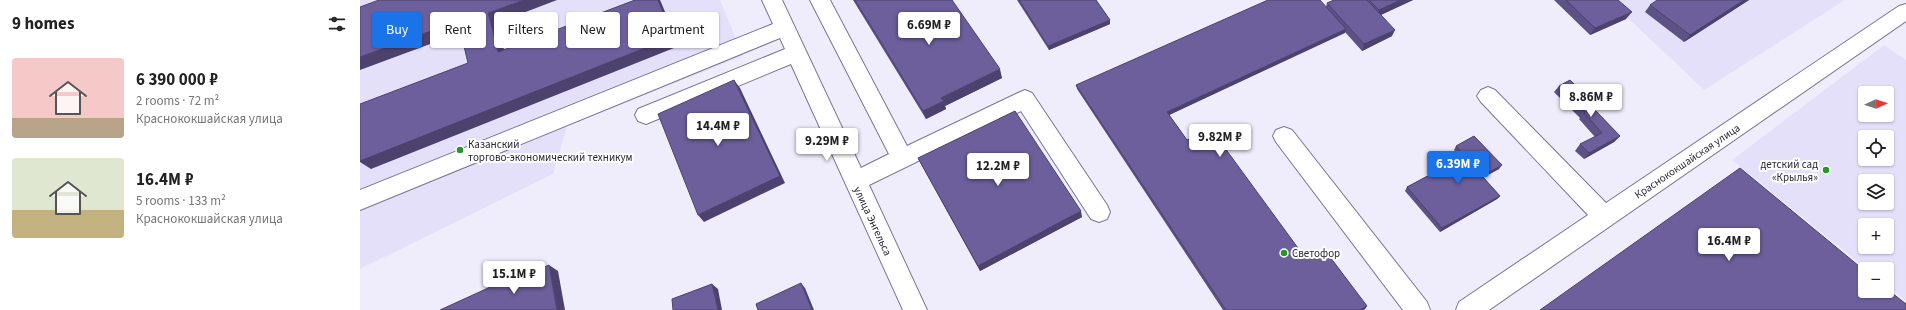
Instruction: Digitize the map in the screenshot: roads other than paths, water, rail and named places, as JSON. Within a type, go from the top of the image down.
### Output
[{"type":"street","name":"улица Энгельса","points":[[772,0],[915,310]]},
{"type":"street","points":[[820,0],[902,157]]},
{"type":"street","name":"Краснококшайская улица","points":[[1468,310],[1905,14]]},
{"type":"street","points":[[360,200],[759,39],[785,27]]},
{"type":"street","points":[[646,115],[796,53]]},
{"type":"street","points":[[1488,96],[1604,217]]},
{"type":"street","points":[[855,181],[902,157],[1025,100],[1099,212]]},
{"type":"street","points":[[1284,136],[1418,310]]},
{"type":"place","name":"Казанский торгово-экономический техникум","points":[[460,150]]},
{"type":"place","name":"детский сад «Крылья»","points":[[1826,170]]},
{"type":"place","name":"Светофор","points":[[1284,253]]}]
